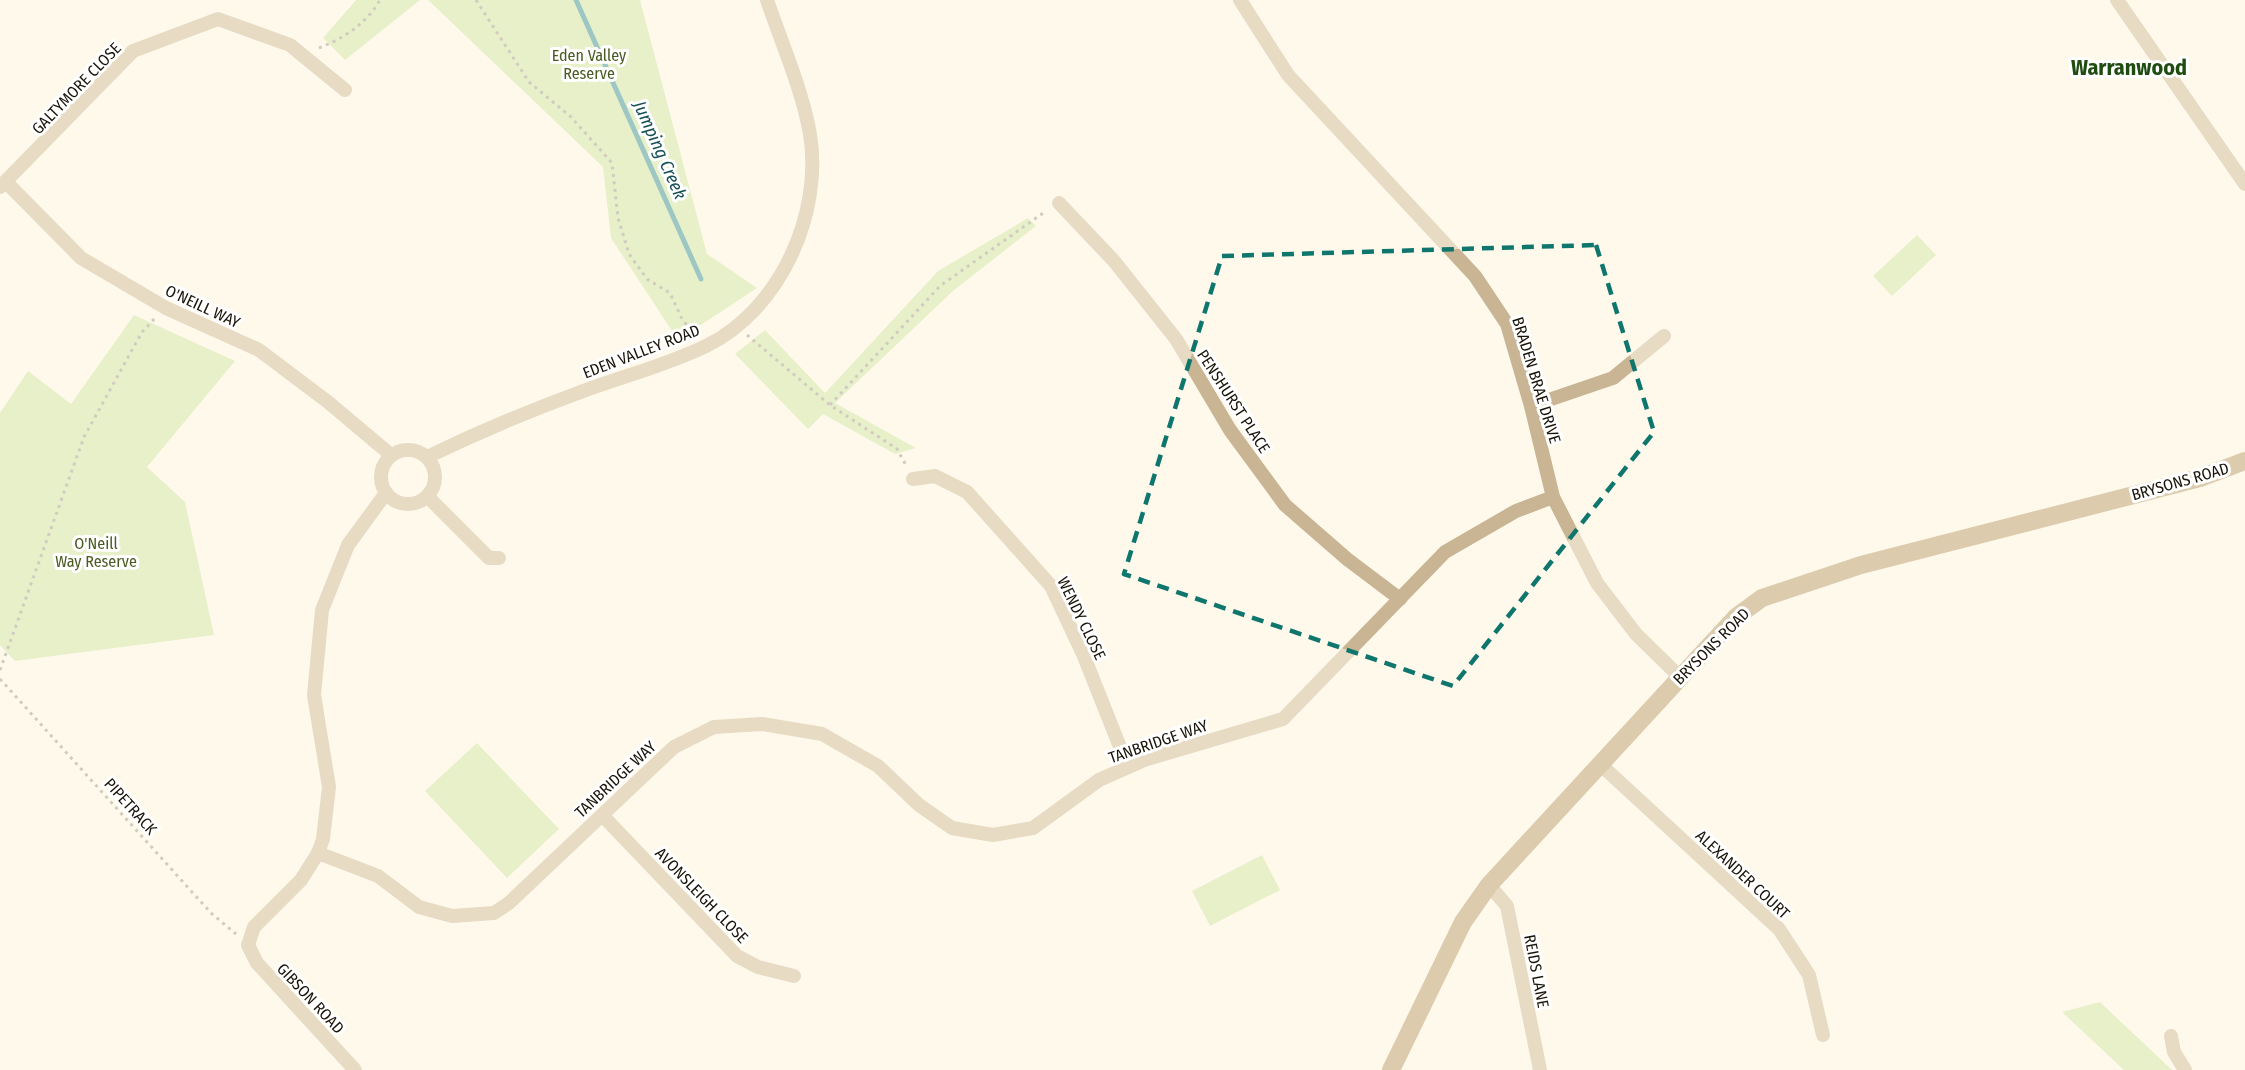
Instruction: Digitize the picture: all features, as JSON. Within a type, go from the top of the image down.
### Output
[{"type":"street","name":"EDEN VALLEY ROAD","points":[[427,457],[484,429],[707,346],[735,325],[770,293],[787,265],[806,209],[812,170],[810,135],[803,107],[767,0]]},
{"type":"street","name":"BRADEN BRAE DRIVE","points":[[1240,0],[1288,75],[1475,276],[1507,324],[1531,406],[1553,497],[1597,584],[1636,634],[1680,677]]},
{"type":"street","points":[[2117,0],[2245,184]]},
{"type":"street","name":"GALTYMORE CLOSE","points":[[3,185],[133,51],[218,19],[290,45],[345,90]]},
{"type":"street","name":"O'NEILL WAY","points":[[3,185],[81,258],[166,308],[259,350],[328,402],[391,455]]},
{"type":"street","name":"PENSHURST PLACE","points":[[1059,203],[1114,261],[1176,339],[1230,430],[1285,505],[1347,559],[1400,599]]},
{"type":"street","points":[[1531,406],[1613,378],[1664,336]]},
{"type":"street","points":[[413,450],[427,457],[435,473],[432,489],[427,496],[411,504],[393,499],[386,493],[382,486],[381,469],[391,455],[398,451],[413,450]]},
{"type":"street","name":"BRYSONS ROAD","points":[[1391,1070],[1464,922],[1489,885],[1736,617],[1762,598],[1786,588],[1861,565],[2200,478],[2245,461]]},
{"type":"street","name":"WENDY CLOSE","points":[[913,479],[935,476],[967,492],[1052,586],[1083,654],[1128,767]]},
{"type":"street","points":[[248,945],[254,927],[301,880],[318,853],[323,838],[329,787],[314,695],[322,610],[348,545],[386,493]]},
{"type":"street","points":[[427,496],[492,561]]},
{"type":"street","name":"TANBRIDGE WAY","points":[[318,853],[378,876],[419,907],[452,916],[494,913],[509,903],[674,747],[714,727],[762,724],[822,734],[878,766],[919,806],[952,828],[993,835],[1033,828],[1099,780],[1128,767],[1283,719],[1445,552],[1516,512],[1553,497]]},
{"type":"street","name":"ALEXANDER COURT","points":[[1600,764],[1779,929],[1809,975],[1823,1035]]},
{"type":"street","name":"AVONSLEIGH CLOSE","points":[[602,815],[737,956],[758,967],[794,976]]},
{"type":"street","name":"REIDS LANE","points":[[1489,885],[1508,906],[1540,1070]]},
{"type":"street","name":"GIBSON ROAD","points":[[248,945],[257,963],[355,1070]]},
{"type":"street","points":[[2171,1036],[2174,1052],[2185,1070]]},
{"type":"path","points":[[303,54],[343,39],[376,8],[380,0]]},
{"type":"path","points":[[476,0],[529,82],[572,117],[612,163],[618,218],[628,254],[647,279],[669,293],[683,321],[707,346]]},
{"type":"path","points":[[830,405],[940,286],[1059,203]]},
{"type":"path","points":[[0,670],[84,437],[142,332],[166,308]]},
{"type":"path","points":[[735,325],[830,405],[897,449],[913,479]]},
{"type":"path","name":"PIPETRACK","points":[[0,679],[211,913],[248,945]]},
{"type":"highlighted area","points":[[1596,245],[1654,432],[1453,686],[1124,574],[1222,256]]},
{"type":"green space","points":[[356,0],[420,0],[345,60],[323,38]]},
{"type":"green space","name":"Eden Valley Reserve","points":[[428,0],[640,0],[707,254],[757,288],[678,340],[611,238],[603,167]]},
{"type":"green space","points":[[1028,218],[1036,226],[953,291],[835,403],[916,448],[895,454],[823,414],[808,429],[735,354],[765,330],[825,393],[938,271]]},
{"type":"green space","points":[[1917,235],[1936,255],[1892,296],[1873,276]]},
{"type":"green space","name":"O'Neill Way Reserve","points":[[134,315],[235,361],[147,467],[185,502],[214,635],[15,661],[0,645],[0,413],[28,371],[71,404]]},
{"type":"green space","points":[[477,743],[559,829],[507,878],[425,791]]},
{"type":"green space","points":[[1262,855],[1280,890],[1210,926],[1192,891]]},
{"type":"green space","points":[[2100,1002],[2172,1070],[2124,1070],[2062,1012]]},
{"type":"waterway","name":"Jumping Creek","points":[[576,0],[701,279]]},
{"type":"district","name":"Warranwood","points":[[2129,67]]}]
